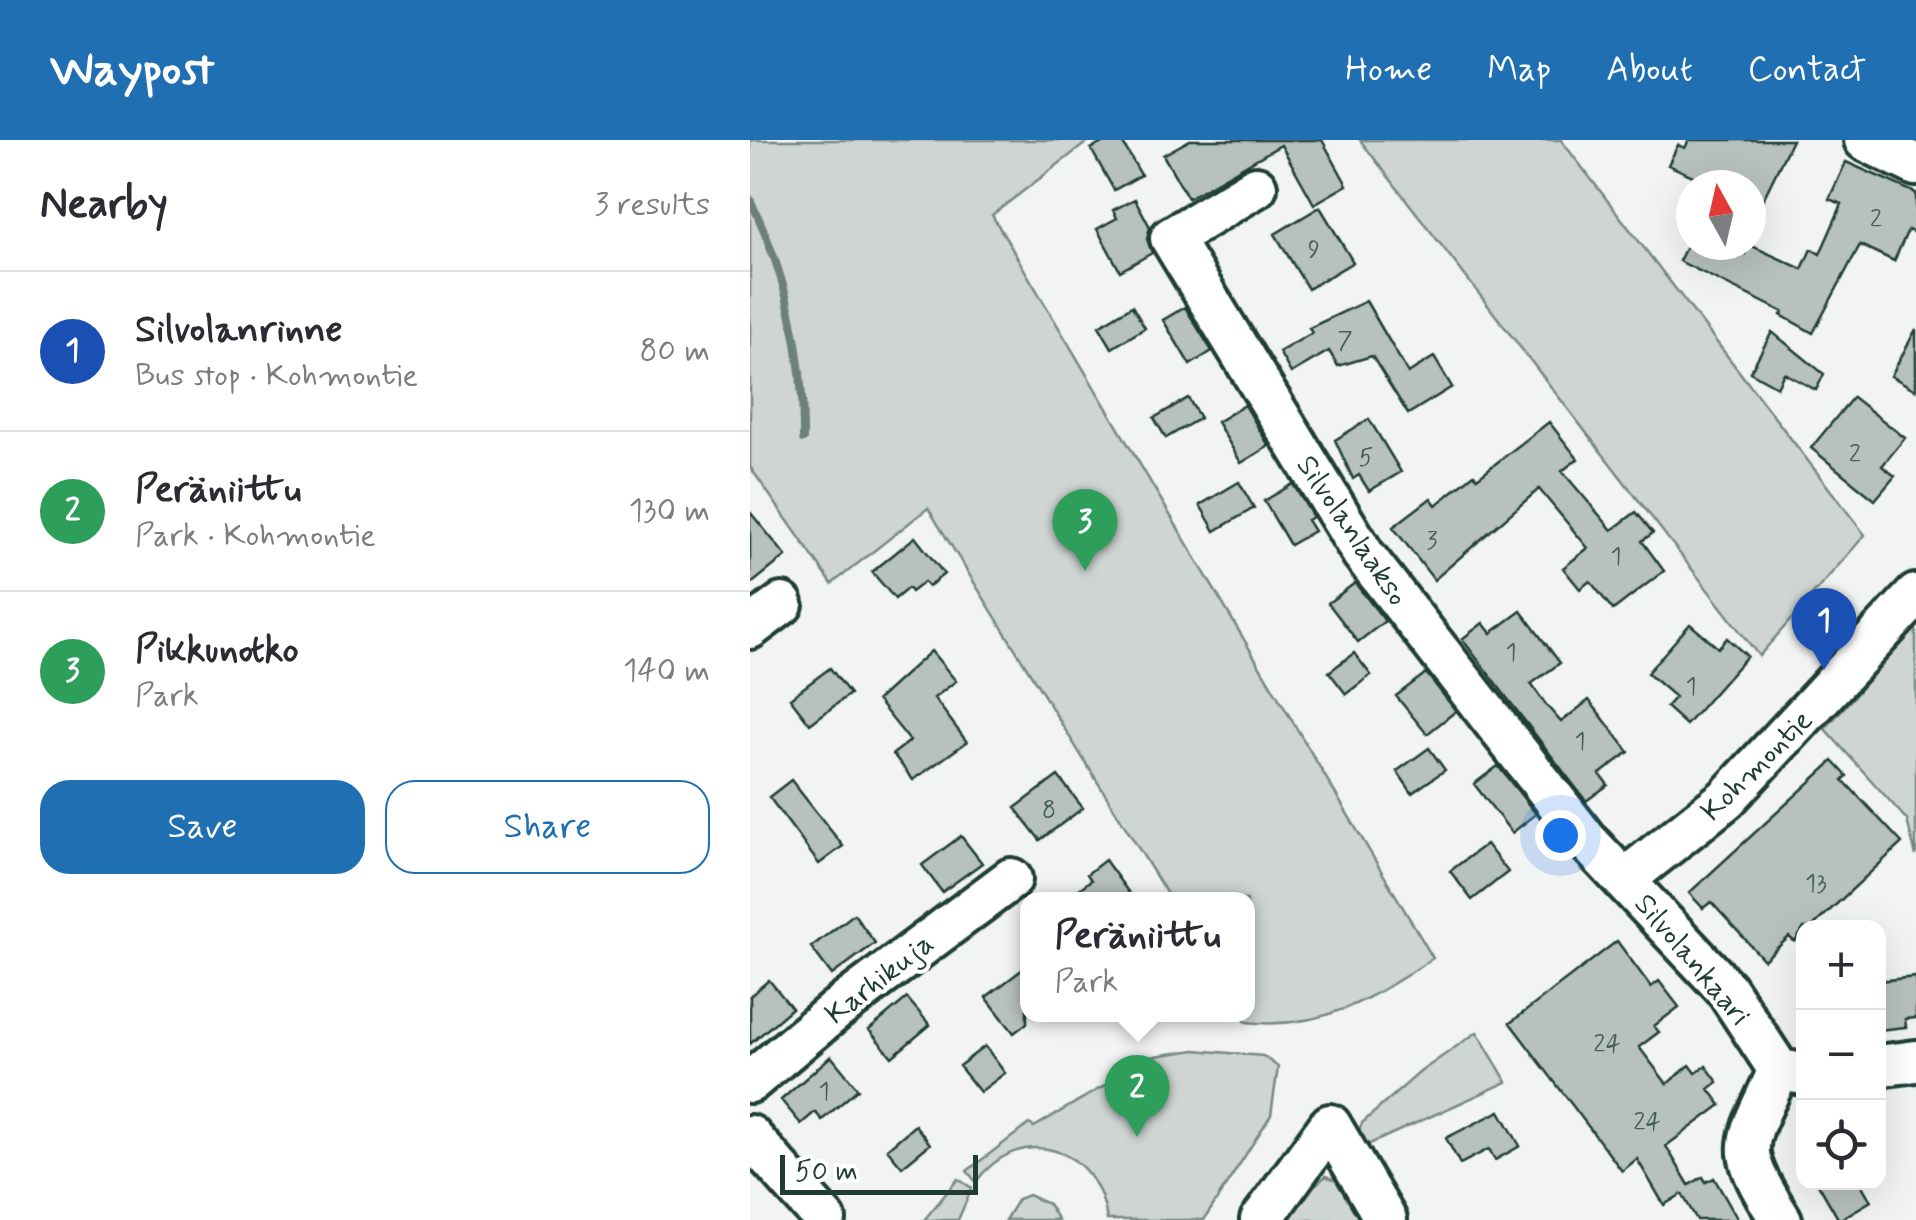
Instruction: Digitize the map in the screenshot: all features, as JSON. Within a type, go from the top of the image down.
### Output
[{"type":"street","points":[[1866,140],[1916,165]]},
{"type":"street","name":"Silvolanlaakso","points":[[1256,187],[1172,238],[1363,554],[1587,841],[1626,879]]},
{"type":"street","name":"Kohmontie","points":[[1626,879],[1726,799],[1916,596]]},
{"type":"street","name":"Karhikuja","points":[[750,1082],[836,1010],[1011,879]]},
{"type":"street","name":"Silvolankaari","points":[[1626,879],[1726,989],[1791,1072]]},
{"type":"street","points":[[1886,1065],[1916,1061]]},
{"type":"street","points":[[1781,1220],[1756,1180],[1746,1150],[1752,1121],[1791,1072]]},
{"type":"street","points":[[1261,1220],[1330,1125],[1386,1220]]},
{"type":"street","points":[[750,1136],[825,1220]]},
{"type":"shaded area","points":[[750,140],[1090,140],[992,215],[1433,958],[1367,998],[1322,1016],[1273,1023],[1246,1022],[1255,1022],[1255,892],[1166,892],[928,508],[832,584],[750,467]]},
{"type":"shaded area","points":[[1360,140],[1561,140],[1865,535],[1759,656]]},
{"type":"shaded area","points":[[1916,626],[1916,856],[1907,820],[1825,729]]},
{"type":"shaded area","points":[[1477,1032],[1507,1082],[1363,1147],[1358,1133],[1362,1123],[1420,1072]]},
{"type":"shaded area","points":[[1195,1050],[1263,1056],[1278,1067],[1271,1115],[1204,1220],[1107,1220],[1101,1195],[1089,1175],[1073,1160],[1055,1151],[1035,1148],[1014,1152],[994,1163],[976,1182],[967,1171],[1029,1124],[1034,1127],[1155,1056]]},
{"type":"shaded area","points":[[1326,1176],[1336,1180],[1360,1220],[1288,1220],[1311,1188]]},
{"type":"shaded area","points":[[958,1179],[972,1188],[958,1220],[924,1220]]},
{"type":"shaded area","points":[[1028,1195],[1048,1204],[1058,1220],[1005,1220],[1018,1199]]},
{"type":"building","points":[[1108,140],[1121,140],[1141,175],[1114,190],[1091,149]]},
{"type":"building","points":[[1190,140],[1322,140],[1347,185],[1314,204],[1281,145],[1188,198],[1163,155]]},
{"type":"building","points":[[1689,140],[1792,140],[1766,193],[1766,170],[1679,170],[1668,165],[1678,145],[1685,148]]},
{"type":"building","points":[[1846,162],[1916,193],[1916,234],[1908,230],[1894,261],[1860,245],[1813,333],[1781,315],[1783,312],[1679,261],[1766,260],[1766,252],[1802,269],[1811,249],[1820,254],[1842,204],[1829,199]]},
{"type":"building","points":[[1135,199],[1150,227],[1147,239],[1152,253],[1120,271],[1097,229],[1117,218],[1113,210]]},
{"type":"building","points":[[1320,207],[1353,262],[1308,289],[1275,234]]},
{"type":"building","points":[[1366,301],[1408,373],[1434,357],[1452,387],[1408,414],[1372,356],[1338,366],[1329,351],[1291,373],[1279,352],[1312,333],[1309,328]]},
{"type":"building","points":[[1132,306],[1145,328],[1112,348],[1099,326]]},
{"type":"building","points":[[1185,307],[1212,351],[1190,365],[1163,320]]},
{"type":"building","points":[[1916,329],[1916,390],[1891,376]]},
{"type":"building","points":[[1772,332],[1824,374],[1816,390],[1784,373],[1777,387],[1750,372]]},
{"type":"building","points":[[1853,397],[1905,438],[1882,466],[1895,476],[1875,500],[1811,448]]},
{"type":"building","points":[[1188,398],[1200,418],[1166,438],[1154,418]]},
{"type":"building","points":[[1245,405],[1269,446],[1241,463],[1217,422]]},
{"type":"building","points":[[1369,419],[1401,472],[1369,491],[1359,475],[1353,479],[1335,440]]},
{"type":"building","points":[[1549,422],[1578,459],[1562,471],[1612,530],[1636,512],[1653,533],[1642,541],[1664,571],[1613,610],[1590,581],[1580,589],[1563,568],[1588,548],[1539,489],[1434,580],[1393,527],[1431,498],[1436,505],[1474,474],[1477,478]]},
{"type":"building","points":[[1239,482],[1254,508],[1215,531],[1200,505]]},
{"type":"building","points":[[1293,484],[1313,517],[1307,520],[1314,531],[1290,545],[1264,501]]},
{"type":"building","points":[[750,512],[786,556],[750,585]]},
{"type":"building","points":[[915,537],[944,574],[928,587],[924,582],[895,599],[872,572]]},
{"type":"building","points":[[1355,583],[1385,621],[1358,642],[1328,603]]},
{"type":"building","points":[[1521,611],[1560,663],[1531,684],[1547,706],[1561,722],[1589,700],[1629,752],[1600,774],[1608,785],[1586,801],[1462,639],[1483,623],[1491,633]]},
{"type":"building","points":[[1690,624],[1718,648],[1727,638],[1747,656],[1686,725],[1666,707],[1675,697],[1647,673]]},
{"type":"building","points":[[931,651],[956,681],[934,698],[967,742],[913,780],[893,754],[910,741],[877,700]]},
{"type":"building","points":[[1354,653],[1371,675],[1346,694],[1329,672]]},
{"type":"building","points":[[830,668],[850,694],[810,724],[790,698]]},
{"type":"building","points":[[1426,673],[1456,711],[1427,734],[1396,696]]},
{"type":"building","points":[[1429,748],[1445,770],[1412,793],[1397,771]]},
{"type":"building","points":[[1833,761],[1847,776],[1843,780],[1902,843],[1820,920],[1796,920],[1795,942],[1789,937],[1764,960],[1711,902],[1703,908],[1689,893]]},
{"type":"building","points":[[1498,766],[1536,814],[1512,833],[1474,784]]},
{"type":"building","points":[[1058,776],[1083,808],[1040,840],[1015,808]]},
{"type":"building","points":[[791,780],[843,846],[819,864],[769,797]]},
{"type":"building","points":[[961,836],[982,863],[942,892],[922,865]]},
{"type":"building","points":[[1486,844],[1508,872],[1472,900],[1450,871]]},
{"type":"building","points":[[1105,860],[1128,892],[1075,892],[1091,880],[1087,874]]},
{"type":"building","points":[[854,914],[875,943],[832,975],[811,947]]},
{"type":"building","points":[[1617,941],[1651,987],[1659,981],[1679,1007],[1654,1026],[1659,1032],[1639,1047],[1667,1084],[1690,1065],[1696,1073],[1706,1066],[1718,1082],[1709,1089],[1721,1105],[1666,1146],[1689,1185],[1703,1177],[1706,1182],[1714,1178],[1738,1220],[1697,1220],[1682,1194],[1664,1205],[1637,1159],[1622,1171],[1510,1023]]},
{"type":"building","points":[[1020,971],[1020,1022],[1027,1023],[1014,1033],[986,997]]},
{"type":"building","points":[[1916,977],[1916,1018],[1905,1019],[1906,1027],[1886,1029],[1886,980]]},
{"type":"building","points":[[769,980],[792,1008],[750,1044],[750,996]]},
{"type":"building","points":[[907,998],[930,1025],[892,1057],[869,1030]]},
{"type":"building","points":[[985,1046],[1005,1073],[980,1092],[959,1066]]},
{"type":"building","points":[[831,1056],[858,1089],[822,1120],[815,1112],[801,1124],[781,1100]]},
{"type":"building","points":[[1500,1111],[1520,1146],[1495,1160],[1489,1149],[1460,1164],[1446,1138]]},
{"type":"building","points":[[915,1125],[930,1144],[902,1167],[887,1149]]},
{"type":"building","points":[[1822,1190],[1865,1190],[1871,1201],[1839,1220]]},
{"type":"waterway","points":[[750,199],[774,257],[791,316],[800,376],[803,439]]},
{"type":"place","name":"Pikkunotko","points":[[1085,571]]},
{"type":"place","name":"Silvolanrinne","points":[[1824,670]]},
{"type":"place","name":"Peräniittu","points":[[1137,1137]]}]
